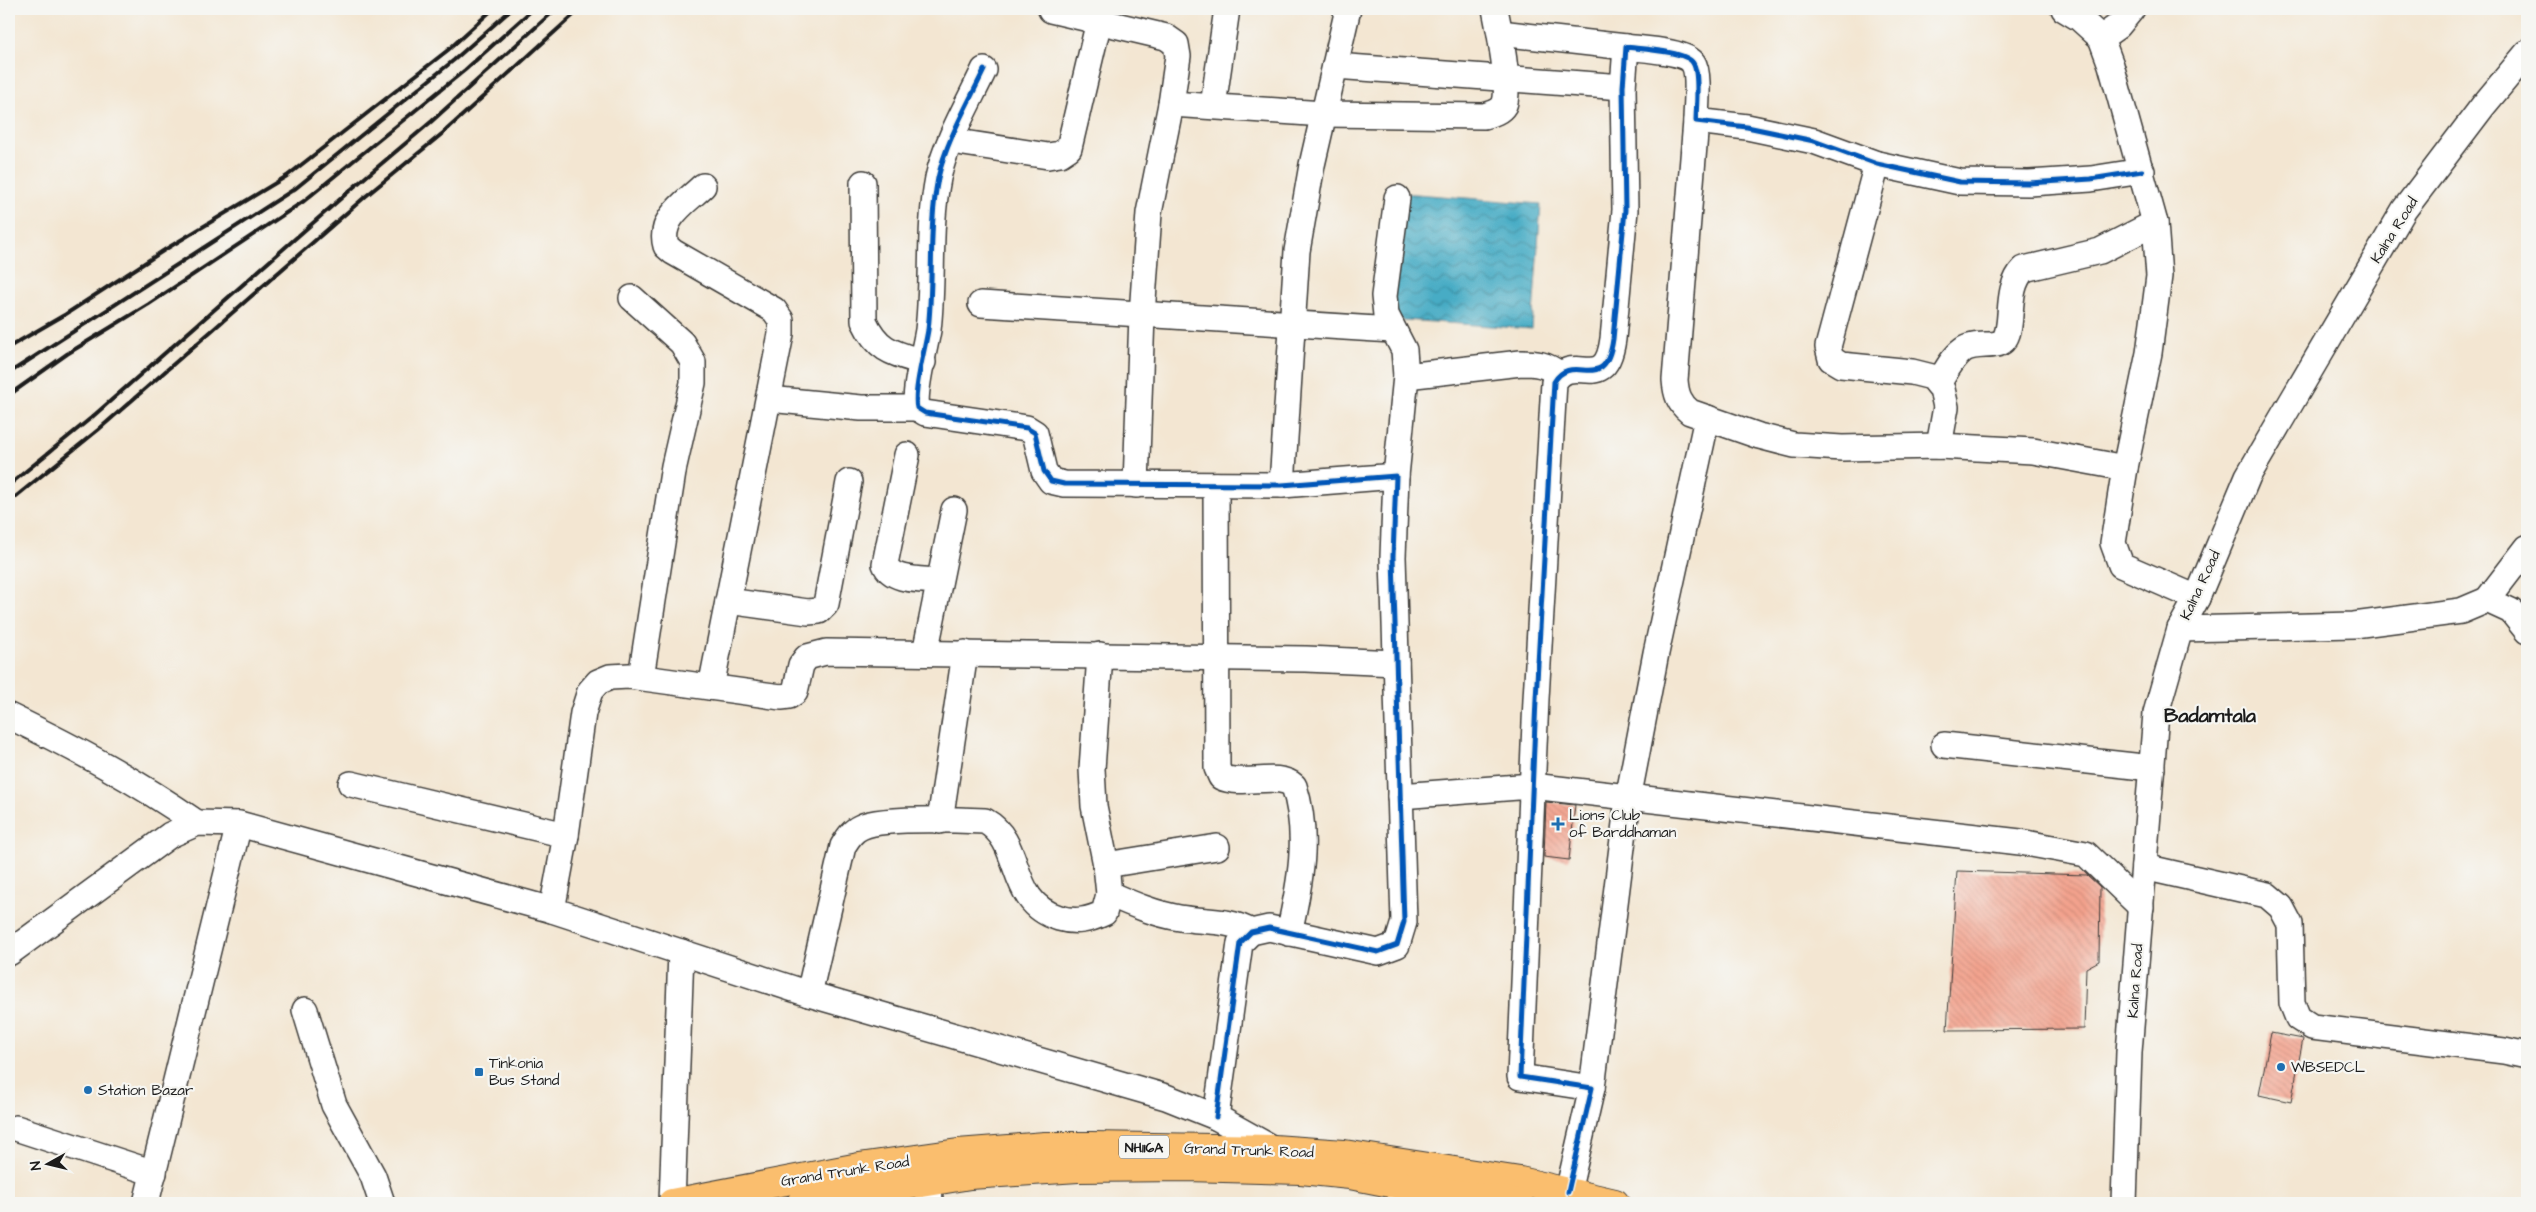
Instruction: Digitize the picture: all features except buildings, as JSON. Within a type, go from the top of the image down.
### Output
[{"type":"highway","name":"Grand Trunk Road","points":[[672,1203],[859,1167],[1002,1149],[1073,1146],[1274,1148],[1385,1181]]},
{"type":"highway","name":"Grand Trunk Road","points":[[800,1203],[929,1192],[970,1175],[1078,1168],[1301,1170],[1385,1181],[1519,1203]]},
{"type":"highway","name":"Grand Trunk Road","points":[[1416,1186],[1520,1181],[1615,1203]]},
{"type":"street","points":[[1213,106],[1227,9]]},
{"type":"street","points":[[1282,485],[1297,251],[1324,114],[1348,9]]},
{"type":"street","points":[[1172,104],[1324,114],[1484,116],[1497,112],[1504,105],[1505,79],[1500,33],[1495,9]]},
{"type":"street","points":[[2064,9],[2079,18],[2101,38],[2142,171],[2155,223],[2159,276],[2149,353],[2125,468],[2113,543],[2121,564],[2197,598]]},
{"type":"street","points":[[2101,38],[2118,26],[2132,9]]},
{"type":"street","points":[[1051,10],[1166,37],[1176,44],[1178,56],[1172,104],[1149,213],[1142,315],[1136,485]]},
{"type":"street","points":[[952,141],[1048,156],[1060,154],[1069,148],[1099,21]]},
{"type":"street","points":[[1500,33],[1626,47],[1684,56],[1693,63],[1696,72],[1696,121],[1675,380],[1676,393],[1683,406],[1690,412],[1759,436],[1794,444],[1842,448],[1938,446],[2033,451],[2125,468]]},
{"type":"street","points":[[1592,1088],[1520,1077],[1532,786],[1552,394],[1554,382],[1559,374],[1568,370],[1594,371],[1602,368],[1611,357],[1625,210],[1623,87],[1626,47]]},
{"type":"street","name":"Kalna Road","points":[[2124,1203],[2129,1052],[2156,713],[2180,629],[2197,598],[2248,476],[2400,219],[2483,106],[2527,53]]},
{"type":"street","points":[[1335,66],[1623,87]]},
{"type":"street","points":[[917,408],[915,400],[923,362],[932,295],[930,243],[938,176],[984,70]]},
{"type":"street","points":[[1696,121],[1747,127],[1814,141],[1877,164],[1960,182],[2029,183],[2091,179],[2142,171]]},
{"type":"street","points":[[1877,164],[1828,347],[1830,359],[1841,365],[1912,372],[1932,377],[1942,389],[1946,407],[1938,446]]},
{"type":"street","points":[[863,183],[862,282],[864,321],[872,338],[887,351],[923,362]]},
{"type":"street","points":[[703,186],[668,219],[664,228],[666,246],[673,252],[774,310],[781,320],[781,334],[711,687]]},
{"type":"street","points":[[1216,1117],[1240,943],[1251,932],[1269,928],[1378,952],[1397,945],[1404,922],[1393,557],[1396,476],[1406,376],[1404,350],[1392,330],[1386,315],[1384,296],[1397,198]]},
{"type":"street","points":[[1938,384],[1963,350],[1974,345],[2002,342],[2007,335],[2016,276],[2024,268],[2100,251],[2155,223]]},
{"type":"street","points":[[632,298],[682,343],[692,362],[693,376],[660,544],[641,677]]},
{"type":"street","points":[[981,304],[1392,330]]},
{"type":"street","points":[[1406,376],[1521,363],[1538,363],[1549,367],[1559,374]]},
{"type":"street","points":[[768,399],[861,408],[917,408],[924,413],[1027,428],[1035,433],[1044,471],[1051,481],[1064,484],[1282,485],[1396,476]]},
{"type":"street","points":[[1568,1192],[1592,1088],[1628,799],[1656,653],[1707,418]]},
{"type":"street","points":[[907,455],[885,564],[888,571],[895,576],[939,581]]},
{"type":"street","points":[[728,601],[808,612],[819,610],[826,604],[849,482]]},
{"type":"street","points":[[1216,485],[1217,768],[1221,777],[1229,781],[1289,781],[1294,786],[1303,831],[1303,868],[1289,933]]},
{"type":"street","points":[[924,653],[954,510]]},
{"type":"street","points":[[2180,629],[2354,625],[2461,611],[2487,600],[2527,548]]},
{"type":"street","points":[[2487,600],[2511,611],[2527,631]]},
{"type":"street","points":[[552,910],[566,835],[583,713],[590,691],[598,682],[610,677],[641,677],[790,696],[795,692],[801,666],[807,656],[814,654],[1100,655],[1217,659],[1306,659],[1396,663]]},
{"type":"street","points":[[940,821],[965,654]]},
{"type":"street","points":[[810,994],[843,846],[852,832],[862,826],[880,822],[985,821],[997,827],[1005,839],[1019,880],[1033,904],[1050,915],[1068,920],[1088,920],[1104,913],[1109,894],[1106,865],[1094,806],[1092,769],[1100,655]]},
{"type":"street","points":[[9,716],[83,752],[138,783],[197,824]]},
{"type":"street","points":[[1944,745],[2152,768]]},
{"type":"street","points":[[351,784],[566,835]]},
{"type":"street","points":[[1400,796],[1532,786],[1628,799],[2020,842],[2086,854],[2141,907]]},
{"type":"street","points":[[9,953],[170,835],[197,824],[239,824],[552,910],[810,994],[1166,1097],[1216,1117],[1274,1148],[1301,1170]]},
{"type":"street","points":[[146,1203],[239,824]]},
{"type":"street","points":[[1106,865],[1218,847]]},
{"type":"street","points":[[2144,867],[2267,895],[2281,907],[2290,924],[2292,1003],[2298,1018],[2312,1027],[2504,1051],[2527,1056]]},
{"type":"street","points":[[1109,894],[1134,906],[1162,914],[1239,924],[1251,932]]},
{"type":"street","points":[[672,1203],[681,952]]},
{"type":"street","points":[[305,1010],[334,1105],[373,1176],[382,1203]]},
{"type":"street","points":[[16,1128],[154,1173]]},
{"type":"water","points":[[1404,193],[1541,204],[1532,329],[1390,319]]},
{"type":"railway","points":[[9,347],[66,314],[166,249],[287,176],[448,50],[493,9]]},
{"type":"railway","points":[[9,373],[296,188],[454,60],[512,9]]},
{"type":"railway","points":[[9,395],[67,354],[149,304],[304,201],[465,70],[533,9]]},
{"type":"railway","points":[[9,485],[91,418],[355,186],[432,121],[556,9]]},
{"type":"railway","points":[[9,502],[98,430],[366,196],[443,133],[580,9]]},
{"type":"cycle path","points":[[1568,1192],[1592,1088],[1520,1077],[1536,699],[1554,382],[1562,373],[1570,370],[1596,370],[1603,366],[1609,356],[1613,339],[1625,210],[1623,87],[1626,47],[1672,53],[1689,59],[1693,63],[1697,82],[1696,121],[1747,127],[1814,141],[1877,164],[1960,182],[2029,183],[2091,179],[2142,171]]},
{"type":"cycle path","points":[[984,70],[946,150],[938,178],[933,216],[930,311],[918,381],[917,408],[925,413],[1027,428],[1035,433],[1044,471],[1051,481],[1064,484],[1282,485],[1396,476],[1393,557],[1404,922],[1397,945],[1378,952],[1269,928],[1251,932],[1240,943],[1216,1117]]},
{"type":"place","name":"Lions Club of Barddhaman","points":[[1558,824]]},
{"type":"place","name":"WBSEDCL","points":[[2281,1067]]},
{"type":"place","name":"Tinkonia Bus Stand","points":[[479,1072]]},
{"type":"place","name":"Station Bazar","points":[[88,1090]]},
{"type":"district","name":"Badamtala","points":[[2210,715]]}]
